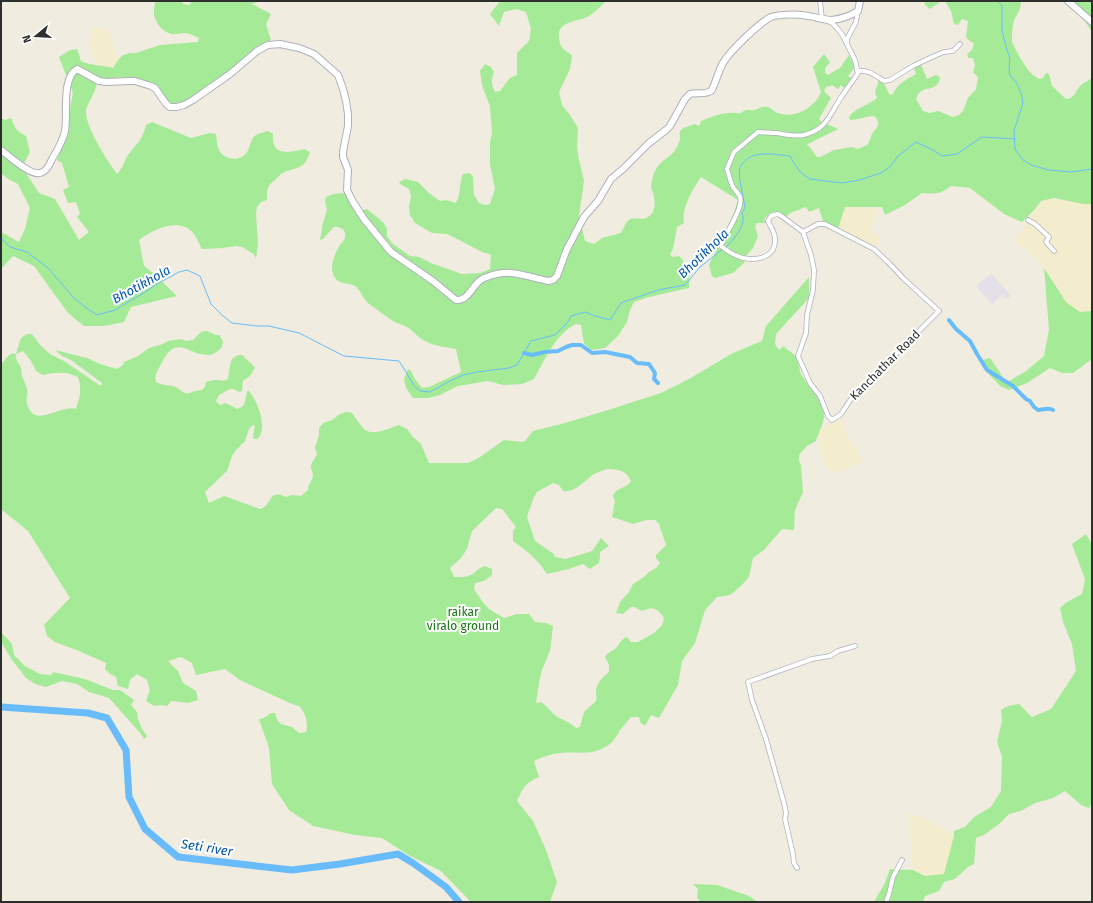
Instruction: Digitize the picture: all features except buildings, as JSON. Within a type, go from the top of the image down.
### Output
[{"type":"main road","points":[[1,150],[32,172],[44,172],[57,150],[65,131],[65,106],[68,83],[71,74],[76,69],[99,81],[135,81],[151,86],[155,88],[167,105],[170,107],[177,107],[193,100],[230,74],[257,51],[268,45],[280,44],[308,51],[314,54],[338,75],[343,89],[348,114],[348,126],[343,152],[348,170],[347,190],[353,202],[364,219],[391,252],[456,300],[461,300],[466,298],[477,282],[493,275],[511,273],[548,281],[553,280],[557,276],[567,249],[584,217],[598,201],[610,179],[670,126],[690,94],[707,92],[714,88],[718,71],[732,51],[765,21],[772,17],[781,15],[806,15],[822,19],[836,19],[858,12],[860,1]]},
{"type":"main road","points":[[1068,1],[1092,22]]},
{"type":"street","points":[[803,232],[777,214],[770,216],[768,221],[776,239],[771,253],[761,258],[743,258],[721,246],[740,204],[740,198],[733,186],[727,169],[734,152],[758,132],[803,136],[814,131],[826,123],[842,95],[858,73],[855,60],[845,38],[832,23],[822,19],[820,1]]},
{"type":"street","points":[[847,45],[848,39],[856,22],[858,12]]},
{"type":"street","points":[[857,71],[863,70],[876,75],[884,81],[890,80],[913,66],[944,52],[953,50],[960,44]]},
{"type":"street","points":[[1028,220],[1039,227],[1049,237],[1046,242],[1054,251]]},
{"type":"street","name":"Kanchathar Road","points":[[818,224],[825,224],[871,247],[939,312],[851,399],[841,414],[832,420],[828,416],[820,396],[810,383],[798,356],[806,334],[807,315],[813,290],[814,270],[812,255],[803,232],[818,224]]},
{"type":"street","points":[[797,868],[794,863],[794,854],[787,828],[785,808],[766,739],[752,700],[748,682],[812,659],[830,656],[838,651],[855,646]]},
{"type":"street","points":[[886,902],[893,877],[902,860]]},
{"type":"shaded area","points":[[92,28],[108,28],[118,60],[113,68],[100,64],[94,60],[90,46]]},
{"type":"shaded area","points":[[1054,198],[1083,204],[1092,204],[1092,311],[1080,312],[1066,302],[1044,268],[1030,253],[1015,241],[1040,201]]},
{"type":"shaded area","points":[[845,207],[878,208],[870,232],[882,237],[876,246],[861,241],[838,229]]},
{"type":"shaded area","points":[[992,274],[1011,296],[1007,299],[1002,295],[992,304],[976,286]]},
{"type":"shaded area","points":[[841,418],[852,444],[863,463],[832,474],[824,463],[820,449],[820,429],[837,422]]},
{"type":"shaded area","points":[[908,813],[933,822],[954,836],[944,875],[925,876],[913,870]]},
{"type":"green space","points":[[155,1],[182,1],[183,4],[189,5],[192,1],[261,1],[252,4],[271,14],[266,24],[271,40],[255,48],[237,65],[205,89],[182,103],[170,104],[154,88],[138,80],[119,77],[97,82],[87,107],[87,119],[93,135],[117,174],[128,155],[141,138],[146,125],[152,122],[191,138],[210,133],[216,134],[220,152],[226,157],[234,159],[245,155],[256,135],[268,131],[273,134],[275,147],[282,152],[293,152],[304,149],[310,152],[308,158],[302,166],[281,174],[269,186],[267,200],[261,202],[257,207],[258,244],[256,259],[254,254],[242,247],[236,246],[202,249],[193,233],[188,228],[174,225],[166,226],[139,240],[144,266],[177,296],[131,307],[124,322],[104,326],[84,326],[68,313],[34,266],[13,256],[1,269],[1,232],[19,242],[25,229],[30,208],[18,184],[8,179],[1,173],[1,118],[5,120],[11,118],[16,129],[26,136],[30,152],[22,167],[39,193],[55,199],[79,240],[89,232],[77,217],[80,214],[76,202],[68,203],[63,190],[69,187],[62,163],[57,160],[69,126],[73,93],[59,57],[70,50],[77,49],[81,61],[89,64],[113,68],[123,55],[136,53],[160,45],[198,42],[199,38],[192,35],[184,33],[172,34],[164,31],[158,25],[155,18]]},
{"type":"green space","points":[[500,1],[606,1],[589,16],[564,25],[559,32],[561,46],[572,55],[570,69],[559,92],[562,105],[578,128],[577,147],[584,181],[579,216],[585,241],[594,244],[602,238],[621,233],[626,222],[629,220],[634,218],[647,218],[651,215],[655,202],[651,188],[654,173],[657,167],[675,150],[680,139],[680,132],[683,128],[695,124],[699,126],[701,121],[717,115],[741,113],[746,110],[754,110],[762,107],[768,107],[784,114],[791,114],[803,111],[809,107],[818,98],[821,92],[813,67],[824,54],[830,62],[825,68],[825,73],[828,75],[840,68],[849,55],[855,67],[848,76],[853,79],[846,89],[841,85],[838,89],[832,85],[829,87],[827,86],[824,91],[831,98],[819,119],[823,123],[817,126],[817,131],[827,124],[838,129],[806,145],[809,146],[817,157],[834,150],[852,147],[858,149],[867,145],[877,127],[877,119],[874,116],[850,120],[849,117],[851,114],[877,98],[875,92],[879,80],[883,82],[890,95],[893,94],[900,85],[916,74],[914,67],[921,65],[927,79],[936,75],[939,76],[940,79],[938,84],[932,88],[922,91],[916,99],[923,111],[929,113],[938,111],[953,117],[959,115],[963,111],[968,98],[976,89],[978,77],[973,72],[975,65],[973,58],[968,58],[967,54],[972,50],[974,43],[966,37],[968,21],[962,19],[958,25],[954,24],[951,11],[945,1],[1021,1],[1020,9],[1014,20],[1012,42],[1028,70],[1039,79],[1043,78],[1046,73],[1049,74],[1052,86],[1066,99],[1073,96],[1083,83],[1092,78],[1092,204],[1083,204],[1054,198],[1041,201],[1022,222],[1004,214],[970,188],[951,186],[938,193],[922,193],[905,205],[885,215],[882,207],[845,207],[838,229],[823,221],[819,208],[809,212],[806,207],[790,213],[786,217],[774,212],[769,214],[764,220],[767,223],[757,223],[755,227],[758,236],[753,248],[746,256],[744,263],[733,273],[715,278],[712,276],[709,265],[733,216],[738,200],[701,177],[691,193],[686,205],[684,211],[684,223],[677,227],[673,249],[670,254],[672,257],[679,256],[687,267],[689,274],[689,288],[634,302],[627,322],[618,336],[605,348],[591,350],[584,344],[581,325],[576,324],[569,328],[551,348],[534,379],[522,384],[503,385],[488,381],[458,386],[440,395],[429,398],[413,398],[406,388],[404,379],[408,369],[411,371],[422,388],[429,387],[461,372],[456,349],[435,345],[423,340],[409,328],[393,321],[368,303],[355,286],[339,282],[335,278],[332,267],[338,248],[345,238],[345,232],[343,229],[334,227],[323,239],[320,240],[327,210],[325,201],[326,197],[333,194],[344,193],[355,212],[367,209],[384,223],[387,229],[387,236],[393,244],[410,256],[419,257],[462,274],[480,273],[490,269],[491,255],[447,234],[432,233],[415,223],[410,215],[409,207],[411,197],[409,189],[399,182],[405,179],[418,182],[440,201],[446,200],[456,203],[459,196],[463,174],[470,173],[473,177],[474,195],[479,203],[485,205],[490,204],[495,189],[490,164],[490,142],[492,133],[490,106],[482,85],[480,71],[485,64],[491,67],[494,72],[492,84],[495,92],[500,91],[510,78],[517,75],[517,53],[529,41],[531,29],[526,12],[516,9],[504,12],[499,26],[490,14]]},
{"type":"green space","points":[[924,1],[945,1],[940,2],[930,9],[925,5]]},
{"type":"green space","points":[[1064,1],[1092,1],[1092,32],[1080,15]]},
{"type":"green space","points":[[1044,268],[1066,302],[1080,312],[1092,311],[1092,359],[1073,373],[1062,373],[1050,368],[1027,383],[1009,390],[1000,386],[984,369],[981,363],[983,360],[990,358],[1006,383],[1026,371],[1044,356],[1049,330]]},
{"type":"green space","name":"raikar viralo ground","points":[[809,277],[809,298],[776,334],[775,344],[779,350],[784,346],[795,356],[798,361],[801,374],[821,403],[824,414],[816,441],[807,446],[799,455],[803,492],[795,510],[794,530],[782,529],[764,550],[753,558],[749,577],[741,586],[730,595],[717,597],[705,610],[695,643],[682,661],[678,685],[659,718],[651,715],[645,726],[640,722],[639,717],[631,717],[613,741],[599,750],[588,752],[556,753],[534,761],[539,777],[530,781],[525,786],[517,801],[533,821],[546,850],[557,882],[550,902],[471,902],[441,871],[410,856],[382,838],[355,835],[313,826],[289,810],[272,784],[269,748],[259,719],[264,718],[271,713],[275,713],[281,724],[292,727],[299,733],[306,732],[306,718],[299,706],[240,680],[225,669],[196,675],[192,663],[181,657],[168,661],[178,671],[183,683],[196,691],[198,700],[188,703],[171,701],[167,706],[154,706],[146,701],[150,690],[147,680],[137,674],[130,680],[128,689],[118,686],[116,677],[105,669],[106,663],[55,642],[47,636],[44,625],[70,598],[28,531],[1,509],[1,364],[9,355],[14,353],[16,354],[21,338],[27,334],[32,334],[40,345],[50,354],[64,361],[101,386],[102,383],[55,350],[87,358],[117,369],[123,365],[124,362],[138,356],[149,348],[168,341],[181,339],[186,341],[193,340],[204,331],[219,335],[223,341],[222,347],[212,354],[198,354],[179,347],[172,349],[167,354],[158,370],[156,382],[172,386],[188,393],[203,389],[206,382],[215,380],[223,381],[228,379],[231,361],[239,355],[244,356],[255,368],[250,376],[243,381],[242,391],[239,392],[230,389],[219,395],[216,401],[220,405],[226,403],[237,409],[240,408],[244,404],[248,390],[255,400],[262,421],[260,434],[257,439],[254,439],[253,436],[255,426],[253,425],[249,429],[245,441],[232,456],[227,471],[205,492],[209,503],[224,496],[260,509],[267,505],[273,496],[301,496],[308,490],[313,477],[311,465],[317,454],[315,448],[319,435],[319,428],[323,423],[332,420],[340,414],[346,412],[352,413],[364,429],[372,432],[381,431],[399,425],[407,429],[421,444],[429,463],[468,463],[480,457],[504,440],[524,442],[533,431],[565,423],[661,393],[689,379],[733,353],[762,341],[766,326]],"holes":[[[23,351],[31,361],[36,371],[43,375],[67,373],[78,377],[80,393],[76,409],[70,408],[42,416],[36,415],[31,411],[27,404],[27,387],[22,377],[21,369],[16,357],[16,354]],[[607,469],[624,472],[631,481],[629,484],[615,492],[613,498],[615,500],[612,517],[633,524],[646,520],[655,520],[659,524],[666,545],[656,555],[656,558],[660,563],[656,568],[633,584],[629,592],[620,602],[616,613],[623,614],[631,607],[642,611],[651,608],[657,610],[664,619],[662,625],[654,633],[638,642],[631,642],[627,637],[621,641],[615,649],[606,655],[605,657],[609,665],[609,672],[599,682],[596,691],[596,701],[584,712],[580,727],[576,728],[569,722],[556,716],[541,702],[536,703],[542,670],[550,651],[553,626],[546,623],[535,622],[529,614],[517,614],[504,618],[489,609],[474,589],[475,583],[484,581],[492,575],[492,569],[485,566],[469,576],[454,577],[450,568],[461,558],[467,549],[472,531],[496,508],[502,509],[516,527],[513,531],[513,541],[529,553],[547,574],[583,564],[590,569],[599,563],[600,552],[609,546],[601,538],[592,551],[566,559],[555,557],[554,554],[535,541],[527,517],[537,492],[553,483],[559,485],[563,491],[572,490],[594,474]]]},
{"type":"green space","points":[[1086,534],[1092,545],[1092,803],[1089,808],[1081,805],[1065,791],[1053,798],[1035,803],[1021,811],[1009,814],[999,824],[984,835],[976,838],[974,864],[968,867],[955,879],[944,882],[939,891],[925,896],[923,902],[874,902],[885,883],[890,869],[913,870],[925,876],[944,874],[954,831],[965,827],[974,817],[991,807],[1001,791],[1002,757],[997,742],[1002,721],[1001,710],[1012,705],[1019,704],[1032,717],[1051,709],[1076,671],[1072,644],[1063,622],[1060,608],[1067,602],[1082,594],[1085,579],[1072,544]]},
{"type":"green space","points":[[1,632],[12,644],[14,655],[25,666],[40,674],[51,675],[53,672],[85,679],[113,690],[120,690],[134,700],[131,705],[137,712],[142,729],[147,736],[144,739],[109,698],[89,692],[77,684],[62,681],[46,687],[35,684],[26,678],[12,660],[1,642]]},
{"type":"green space","points":[[693,884],[717,885],[749,896],[758,902],[701,902],[697,898],[698,889]]},
{"type":"waterway","points":[[998,1],[1002,6],[1002,30],[1010,59],[1010,75],[1016,82],[1021,93],[1023,103],[1014,131],[1015,149],[1023,160],[1031,165],[1049,170],[1071,172],[1092,169]]},
{"type":"waterway","name":"Bhotikhola","points":[[726,247],[739,232],[743,222],[742,213],[745,208],[740,182],[740,167],[753,156],[759,154],[790,156],[800,172],[810,179],[842,183],[859,180],[881,173],[890,167],[898,156],[916,142],[942,156],[957,154],[982,137],[1015,139]]},
{"type":"waterway","name":"Bhotikhola","points":[[1,238],[10,247],[27,252],[48,268],[74,298],[97,315],[115,310],[157,284],[179,272],[187,270],[200,276],[211,304],[232,323],[269,326],[299,333],[344,356],[399,361],[414,386],[420,391],[430,392],[463,375],[509,368],[517,365],[531,341],[555,335],[568,322],[571,316],[585,312],[610,320],[621,303],[658,290],[685,285],[700,267],[723,249]]},
{"type":"waterway","points":[[949,320],[956,329],[970,341],[987,370],[1013,386],[1038,410],[1053,410]]},
{"type":"waterway","points":[[524,353],[532,355],[558,351],[572,345],[581,345],[592,353],[605,352],[630,357],[637,363],[649,364],[655,373],[654,379],[658,383]]},
{"type":"waterway","name":"Seti river","points":[[1,707],[88,713],[107,718],[126,750],[129,797],[145,829],[178,857],[292,870],[340,864],[398,854],[446,887],[459,902]]}]
